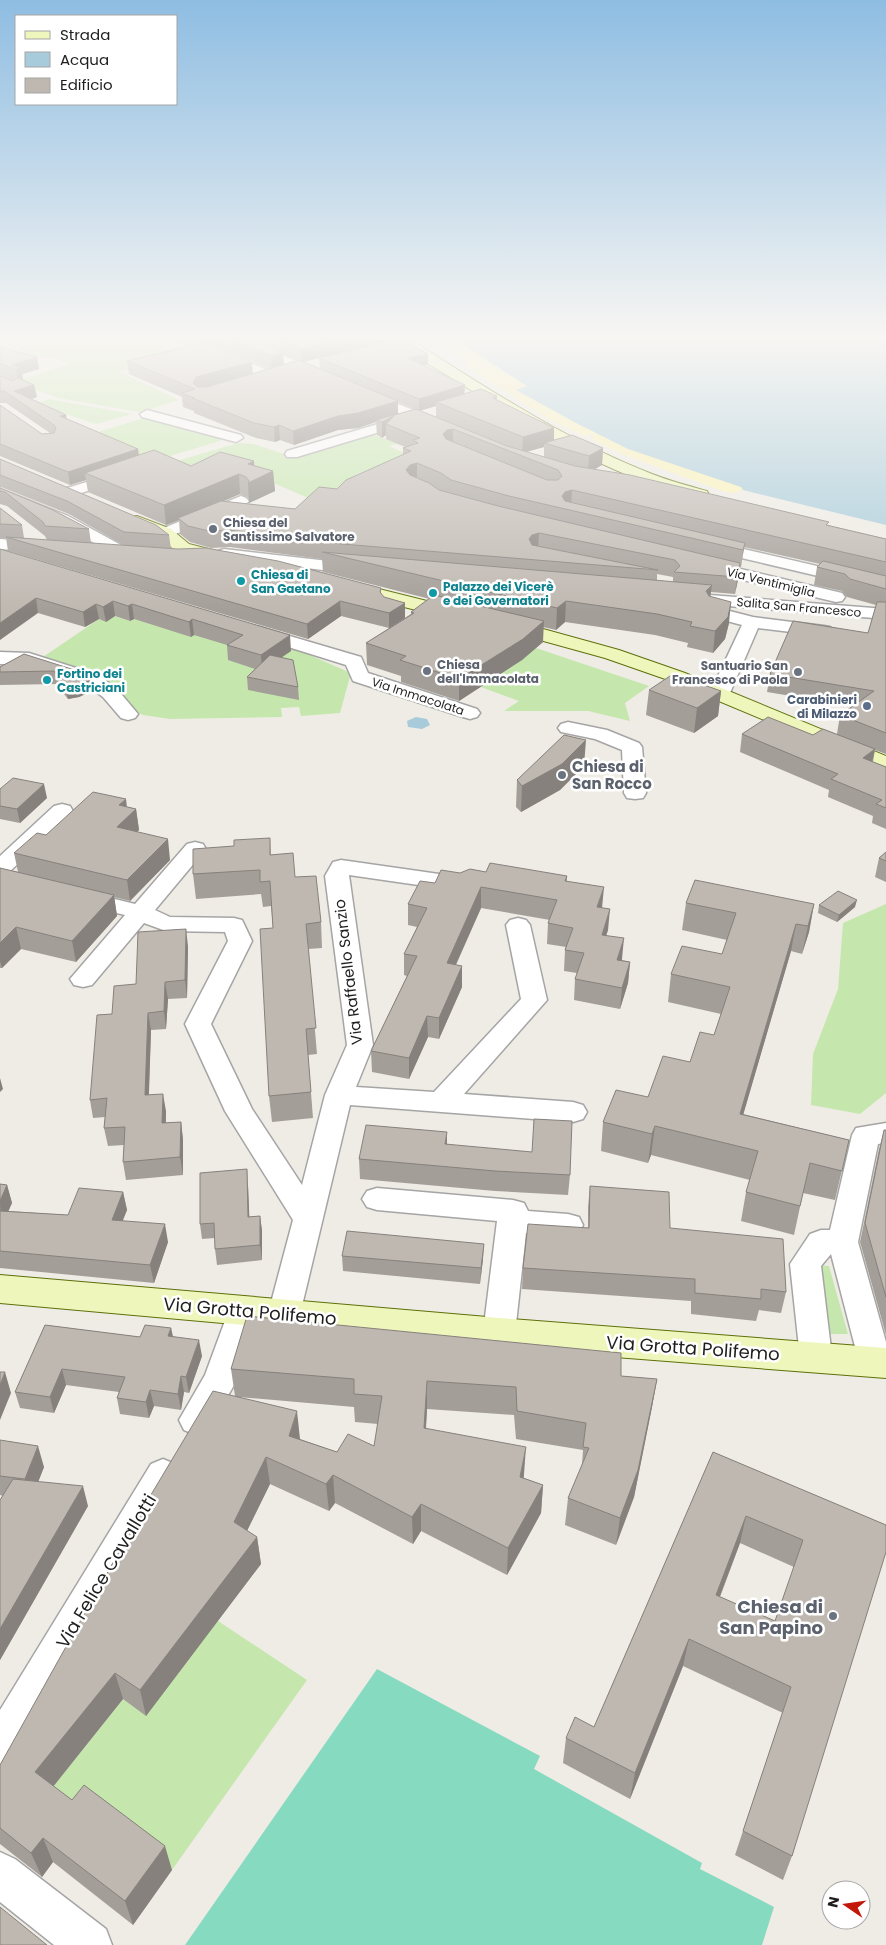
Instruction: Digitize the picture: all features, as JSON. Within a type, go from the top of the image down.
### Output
[{"type":"street","points":[[209,431],[236,438]]},
{"type":"street","points":[[292,454],[370,431]]},
{"type":"street","points":[[552,431],[575,444],[646,477],[720,502]]},
{"type":"street","points":[[556,450],[575,444]]},
{"type":"street","points":[[69,492],[135,470]]},
{"type":"street","points":[[629,485],[646,477]]},
{"type":"street","points":[[53,485],[95,503]]},
{"type":"street","points":[[0,494],[62,519],[124,553]]},
{"type":"street","points":[[165,533],[241,501]]},
{"type":"street","points":[[1,510],[24,504]]},
{"type":"street","points":[[122,514],[165,533],[183,548],[208,555],[280,569],[399,600],[533,631],[612,654],[720,693],[768,716],[886,764]]},
{"type":"street","points":[[23,528],[38,540],[38,547]]},
{"type":"street","points":[[692,542],[886,587]]},
{"type":"street","points":[[0,544],[56,548],[27,563],[0,556]]},
{"type":"street","points":[[85,550],[143,554]]},
{"type":"street","points":[[171,556],[230,554],[372,570]]},
{"type":"street","name":"Via Ventimiglia","points":[[696,564],[886,609]]},
{"type":"street","name":"Salita San Francesco","points":[[682,593],[711,600],[886,614]]},
{"type":"street","points":[[399,600],[391,606],[424,615],[416,620]]},
{"type":"street","points":[[711,600],[714,613],[752,622],[840,633]]},
{"type":"street","points":[[720,693],[752,622]]},
{"type":"street","name":"Via Immacolata","points":[[244,628],[362,656],[360,676],[470,713]]},
{"type":"street","points":[[0,658],[29,659],[91,679],[110,693],[128,714]]},
{"type":"street","points":[[568,728],[600,734],[632,747],[635,793]]},
{"type":"street","points":[[6,877],[62,811]]},
{"type":"street","points":[[83,979],[195,850]]},
{"type":"street","name":"Via Raffaello Sanzio","points":[[284,1314],[339,1095],[360,1045],[337,876],[341,867],[460,884]]},
{"type":"street","points":[[56,892],[140,912],[166,924],[234,925],[240,941],[198,1024],[239,1111],[308,1219]]},
{"type":"street","points":[[440,1103],[534,1000],[518,925]]},
{"type":"street","points":[[339,1095],[573,1112]]},
{"type":"street","points":[[881,1362],[843,1242],[866,1135],[886,1133]]},
{"type":"street","points":[[376,1199],[513,1211],[499,1333]]},
{"type":"street","points":[[512,1221],[568,1225]]},
{"type":"street","points":[[816,1357],[805,1264],[820,1242],[843,1242]]},
{"type":"street","name":"Via Grotta Polifemo","points":[[0,1289],[499,1333],[881,1362]]},
{"type":"street","name":"Via Felice Cavallotti","points":[[0,1748],[220,1380],[244,1310]]},
{"type":"street","points":[[0,1874],[90,1945]]},
{"type":"green space","points":[[102,431],[196,431],[221,438],[220,441],[143,464],[82,437]]},
{"type":"green space","points":[[369,434],[401,443],[389,446],[415,458],[356,474],[376,490],[315,501],[255,475],[170,463],[238,443],[253,444],[290,456],[328,445],[332,446]]},
{"type":"green space","points":[[115,616],[130,621],[134,619],[166,629],[250,634],[229,660],[245,665],[291,647],[351,673],[340,713],[301,716],[299,707],[281,708],[282,717],[170,719],[143,715],[40,659],[99,619],[106,622]]},
{"type":"green space","points":[[536,648],[649,686],[625,703],[630,721],[588,711],[504,711],[519,701],[481,687]]},
{"type":"green space","points":[[886,904],[886,1093],[860,1114],[811,1105],[813,1054],[838,989],[843,923]]},
{"type":"green space","points":[[816,1265],[829,1266],[848,1334],[825,1334]]},
{"type":"green space","points":[[218,1621],[307,1680],[172,1870],[45,1797],[123,1699]]},
{"type":"green space","points":[[377,1669],[540,1756],[534,1769],[702,1863],[700,1869],[774,1907],[762,1945],[185,1945]]},
{"type":"sand","points":[[573,431],[612,431],[741,487],[743,490],[732,493],[723,491],[619,453],[591,439],[595,438],[591,435],[584,436]]},
{"type":"water","points":[[592,431],[886,431],[886,525],[743,490],[741,487],[628,449]]},
{"type":"water","points":[[416,717],[427,719],[430,725],[422,729],[408,727],[407,721]]},
{"type":"building","points":[[0,431],[37,431],[42,434],[54,433],[55,431],[95,431],[138,449],[68,472],[0,444]]},
{"type":"building","points":[[402,431],[446,431],[443,434],[446,439],[547,480],[558,480],[562,476],[558,470],[458,431],[470,431],[507,446],[575,466],[630,475],[829,522],[826,525],[886,539],[886,562],[572,490],[565,492],[562,496],[565,501],[745,543],[743,550],[509,496],[451,480],[441,473],[417,463],[410,465],[406,470],[410,475],[429,483],[439,490],[498,506],[740,563],[737,577],[674,572],[680,566],[675,560],[539,533],[532,535],[529,539],[532,545],[658,570],[342,544],[229,530],[209,531],[188,526],[178,518],[221,501],[295,509],[319,487],[337,489],[346,480],[411,451],[403,448],[418,443],[413,440],[420,438]]},
{"type":"building","points":[[508,431],[544,431],[523,437]]},
{"type":"building","points":[[572,435],[603,448],[589,456],[544,443]]},
{"type":"building","points":[[154,450],[191,466],[220,452],[254,461],[248,464],[273,471],[248,483],[249,481],[246,477],[239,474],[164,505],[85,473]]},
{"type":"building","points":[[0,459],[156,525],[169,535],[124,532],[67,501],[0,475]]},
{"type":"building","points":[[0,488],[53,510],[89,529],[45,526],[43,522],[5,492],[0,491]]},
{"type":"building","points":[[0,508],[22,525],[0,524]]},
{"type":"building","points":[[6,537],[178,549],[206,548],[278,561],[381,588],[380,592],[384,597],[405,603],[389,613],[340,601],[307,624]]},
{"type":"building","points":[[0,549],[290,635],[261,655],[227,645],[243,635],[192,619],[189,622],[132,604],[128,606],[113,601],[103,607],[96,604],[83,612],[36,598],[0,623]]},
{"type":"building","points":[[322,552],[712,585],[706,591],[709,596],[731,602],[728,617],[715,631],[690,626],[692,622],[657,614],[566,601],[557,608]]},
{"type":"building","points":[[823,561],[886,576],[886,589],[850,579],[845,574],[817,567]]},
{"type":"building","points":[[434,595],[544,621],[523,639],[459,679],[400,660],[406,656],[366,643],[414,613],[411,612]]},
{"type":"building","points":[[877,602],[886,602],[886,733],[840,715],[874,691],[770,674],[793,621],[868,633]]},
{"type":"building","points":[[24,654],[81,672],[90,678],[77,684],[65,685],[54,671],[0,672],[0,667]]},
{"type":"building","points":[[270,655],[293,660],[298,687],[247,677]]},
{"type":"building","points":[[673,674],[721,691],[697,708],[649,690]]},
{"type":"building","points":[[768,717],[813,735],[823,729],[875,749],[863,758],[886,767],[886,808],[876,804],[882,800],[831,779],[838,774],[742,734]]},
{"type":"building","points":[[564,735],[586,740],[562,764],[522,786],[517,780]]},
{"type":"building","points":[[13,778],[44,784],[17,809],[0,806],[0,789]]},
{"type":"building","points":[[93,792],[126,799],[119,805],[136,809],[117,827],[168,839],[127,880],[14,853],[37,833],[46,835]]},
{"type":"building","points":[[270,838],[270,855],[293,853],[295,877],[316,876],[321,922],[306,924],[316,1028],[306,1029],[311,1092],[269,1096],[260,929],[273,928],[270,881],[260,882],[260,870],[193,874],[193,849],[234,846],[234,840]]},
{"type":"building","points":[[886,852],[886,861],[879,858]]},
{"type":"building","points":[[490,863],[567,876],[565,881],[604,887],[597,907],[610,909],[602,935],[624,938],[617,960],[630,962],[622,988],[575,979],[584,953],[565,950],[573,928],[548,923],[557,900],[481,887],[447,963],[462,966],[439,1018],[427,1016],[409,1058],[371,1051],[417,956],[404,954],[427,908],[408,904],[420,881],[435,883],[441,870],[460,873],[470,869],[486,872]]},
{"type":"building","points":[[0,868],[114,895],[72,941],[16,927],[0,943]]},
{"type":"building","points":[[695,880],[814,904],[808,926],[796,924],[740,1114],[849,1140],[842,1171],[810,1163],[800,1206],[746,1192],[758,1151],[655,1126],[652,1134],[603,1122],[616,1090],[648,1097],[663,1056],[690,1062],[700,1032],[714,1035],[730,987],[671,974],[682,946],[722,954],[736,913],[686,903]]},
{"type":"building","points":[[838,891],[857,900],[839,915],[819,905]]},
{"type":"building","points":[[186,929],[185,980],[165,982],[164,1011],[148,1013],[145,1095],[163,1094],[162,1123],[181,1122],[180,1157],[123,1162],[125,1127],[104,1128],[107,1098],[90,1100],[97,1015],[112,1014],[114,986],[136,984],[138,932]]},
{"type":"building","points":[[534,1119],[572,1121],[570,1175],[495,1171],[359,1159],[366,1125],[447,1132],[445,1144],[532,1152]]},
{"type":"building","points":[[884,1130],[886,1130],[886,1297],[865,1223]]},
{"type":"building","points":[[247,1169],[248,1217],[260,1216],[260,1245],[215,1249],[214,1223],[200,1224],[200,1173]]},
{"type":"building","points":[[0,1184],[7,1185],[0,1201]]},
{"type":"building","points":[[590,1186],[669,1192],[670,1228],[783,1239],[786,1292],[761,1289],[761,1299],[695,1293],[695,1279],[523,1268],[528,1224],[589,1228]]},
{"type":"building","points":[[79,1188],[123,1192],[112,1220],[165,1224],[150,1265],[0,1251],[0,1211],[68,1215]]},
{"type":"building","points":[[347,1231],[484,1244],[481,1268],[342,1256]]},
{"type":"building","points":[[247,1316],[621,1353],[621,1376],[657,1379],[638,1470],[620,1518],[568,1498],[589,1448],[583,1447],[586,1423],[517,1411],[516,1387],[427,1381],[424,1428],[526,1447],[520,1477],[543,1485],[508,1548],[421,1504],[412,1517],[333,1475],[326,1484],[266,1457],[234,1522],[257,1537],[140,1690],[115,1673],[35,1772],[72,1800],[84,1785],[165,1846],[125,1901],[43,1838],[31,1853],[0,1828],[0,1765],[149,1498],[213,1391],[297,1411],[289,1436],[337,1452],[348,1434],[374,1446],[382,1396],[354,1394],[354,1379],[231,1369]]},
{"type":"building","points":[[45,1325],[140,1337],[145,1325],[171,1328],[168,1336],[199,1340],[186,1377],[181,1376],[178,1394],[150,1390],[146,1402],[117,1398],[125,1377],[62,1369],[50,1397],[15,1392]]},
{"type":"building","points":[[0,1372],[5,1372],[0,1385]]},
{"type":"building","points":[[0,1440],[38,1446],[25,1479],[0,1476]]},
{"type":"building","points":[[713,1452],[886,1525],[886,1552],[792,1856],[743,1831],[791,1687],[689,1639],[635,1773],[566,1738],[575,1717],[594,1727]],"holes":[[[746,1516],[803,1540],[775,1621],[716,1595]]]},
{"type":"building","points":[[13,1479],[83,1486],[0,1629],[0,1500]]},
{"type":"building","points":[[0,1907],[47,1945],[0,1945]]},
{"type":"place","name":"Chiesa del Santissimo Salvatore","points":[[213,529]]},
{"type":"place","name":"Chiesa di San Gaetano","points":[[241,581]]},
{"type":"place","name":"Palazzo dei Vicerè e dei Governatori","points":[[433,593]]},
{"type":"place","name":"Chiesa dell'Immacolata","points":[[427,671]]},
{"type":"place","name":"Santuario San Francesco di Paola","points":[[798,672]]},
{"type":"place","name":"Fortino dei Castriciani","points":[[47,680]]},
{"type":"place","name":"Carabinieri di Milazzo","points":[[867,706]]},
{"type":"place","name":"Chiesa di San Rocco","points":[[562,775]]},
{"type":"place","name":"Chiesa di San Papino","points":[[833,1616]]}]
